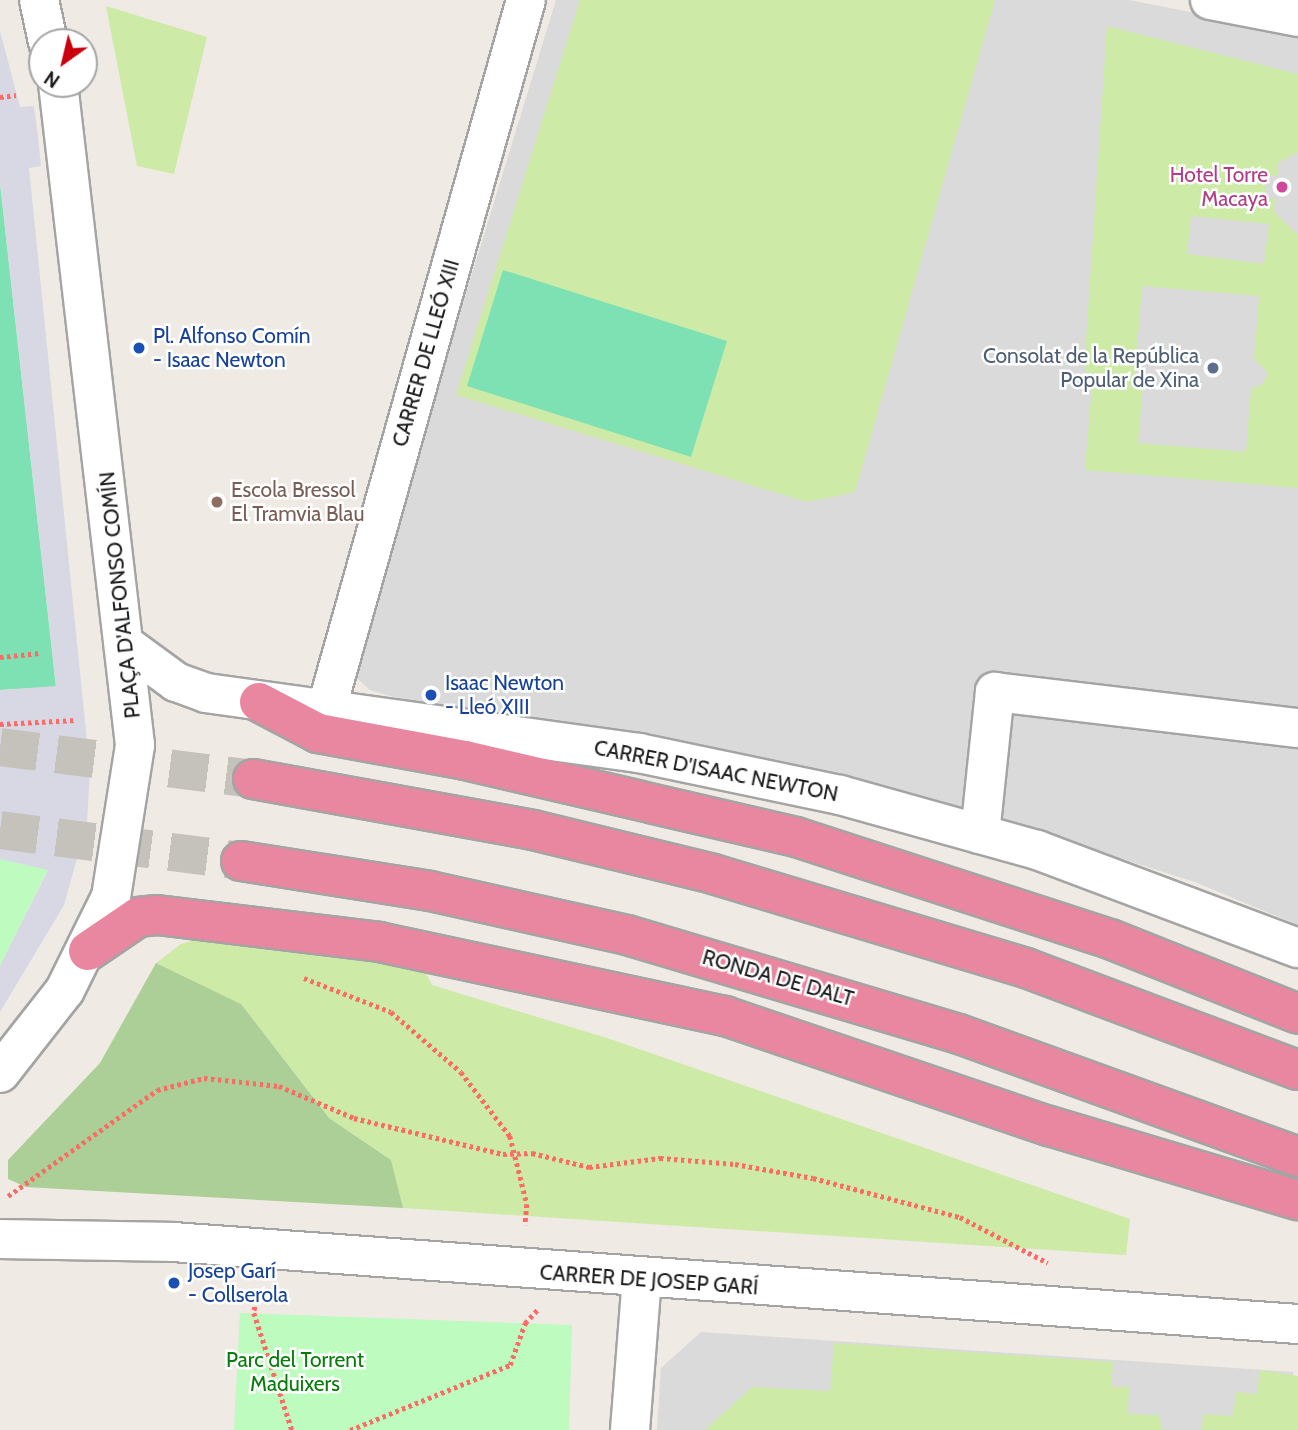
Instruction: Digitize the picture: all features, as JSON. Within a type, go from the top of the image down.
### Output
[{"type":"highway","points":[[259,702],[318,733],[465,760],[796,837],[1110,939],[1298,1014]]},
{"type":"highway","points":[[253,779],[533,830],[713,874],[1026,968],[1298,1070]]},
{"type":"highway","name":"RONDA DE DALT","points":[[241,861],[430,891],[627,935],[959,1034],[1298,1157]]},
{"type":"highway","points":[[88,951],[127,923],[158,915],[379,942],[724,1016],[1049,1126],[1298,1200]]},
{"type":"street","points":[[38,0],[45,28]]},
{"type":"street","name":"CARRER DE LLEÓ XIII","points":[[327,707],[526,0]]},
{"type":"street","points":[[1210,0],[1298,18]]},
{"type":"street","name":"PLAÇA D'ALFONSO COMÍN","points":[[0,1073],[40,1026],[88,951],[111,897],[130,806],[135,745],[127,646],[60,98]]},
{"type":"street","name":"CARRER D'ISAAC NEWTON","points":[[127,646],[176,682],[259,702],[327,707],[639,753],[840,794],[980,834],[1298,948]]},
{"type":"street","points":[[980,834],[995,692],[1298,728]]},
{"type":"street","name":"CARRER DE JOSEP GARÍ","points":[[0,1239],[173,1242],[642,1279],[1298,1324]]},
{"type":"street","points":[[630,1430],[642,1279]]},
{"type":"path","points":[[0,657],[40,653]]},
{"type":"path","points":[[0,724],[75,720]]},
{"type":"path","points":[[300,977],[351,992],[424,1037],[491,1108],[517,1154],[525,1233]]},
{"type":"path","points":[[0,1206],[18,1185],[157,1090],[204,1078],[279,1086],[354,1118],[589,1167],[660,1158],[735,1164],[813,1178],[960,1217],[1027,1247],[1059,1272]]},
{"type":"path","points":[[256,1300],[254,1313],[292,1430]]},
{"type":"path","points":[[350,1430],[510,1365],[525,1323],[543,1305]]},
{"type":"shaded area","points":[[556,0],[1129,0],[1298,33],[1298,925],[1195,882],[952,805],[390,696],[370,690],[350,672]]},
{"type":"shaded area","points":[[0,31],[20,107],[34,106],[38,137],[41,166],[29,168],[90,771],[87,823],[64,905],[0,1012],[0,966],[48,870],[0,859],[0,690],[56,686],[0,183]]},
{"type":"shaded area","points":[[701,1332],[1293,1372],[1298,1430],[657,1430],[661,1368]]},
{"type":"green space","points":[[580,0],[995,0],[855,492],[807,502],[456,395]]},
{"type":"green space","points":[[106,6],[207,37],[174,174],[137,166]]},
{"type":"green space","points":[[1107,26],[1298,74],[1298,152],[1278,163],[1277,176],[1267,175],[1265,198],[1275,199],[1274,212],[1298,235],[1298,488],[1085,470],[1093,373],[1086,372]],"holes":[[[1191,216],[1269,224],[1264,264],[1187,254]],[[1142,286],[1259,296],[1254,359],[1268,373],[1263,384],[1251,389],[1246,452],[1138,443],[1143,387],[1134,385]]]},
{"type":"green space","points":[[0,183],[56,687],[0,690]]},
{"type":"green space","points":[[503,270],[727,341],[691,457],[467,386]]},
{"type":"green space","points":[[0,748],[48,869],[0,966]]},
{"type":"green space","points":[[219,933],[424,969],[432,985],[610,1039],[1130,1219],[1126,1255],[403,1208],[391,1160],[329,1118],[241,1004],[156,963],[181,944]]},
{"type":"green space","points":[[156,963],[241,1004],[329,1118],[391,1160],[403,1208],[26,1187],[8,1179],[8,1160],[100,1063]]},
{"type":"green space","name":"Parc del Torrent Maduixers","points":[[240,1313],[572,1325],[569,1430],[234,1430]]},
{"type":"green space","points":[[834,1343],[1113,1362],[1111,1387],[1129,1387],[1128,1414],[1159,1415],[1163,1430],[705,1430],[752,1387],[830,1391]]},
{"type":"green space","points":[[1260,1370],[1298,1376],[1298,1430],[1202,1430],[1203,1414],[1233,1416],[1236,1392],[1257,1394]]},
{"type":"tunnel","points":[[0,747],[253,779]]},
{"type":"tunnel","points":[[0,830],[241,861]]},
{"type":"place","name":"Hotel Torre Macaya","points":[[1282,187]]},
{"type":"place","name":"Pl. Alfonso Comín - Isaac Newton","points":[[139,348]]},
{"type":"place","name":"Consolat de la República Popular de Xina","points":[[1213,368]]},
{"type":"place","name":"Escola Bressol El Tramvia Blau","points":[[217,502]]},
{"type":"place","name":"Isaac Newton - Lleó XIII","points":[[431,695]]},
{"type":"place","name":"Josep Garí - Collserola","points":[[174,1283]]}]
